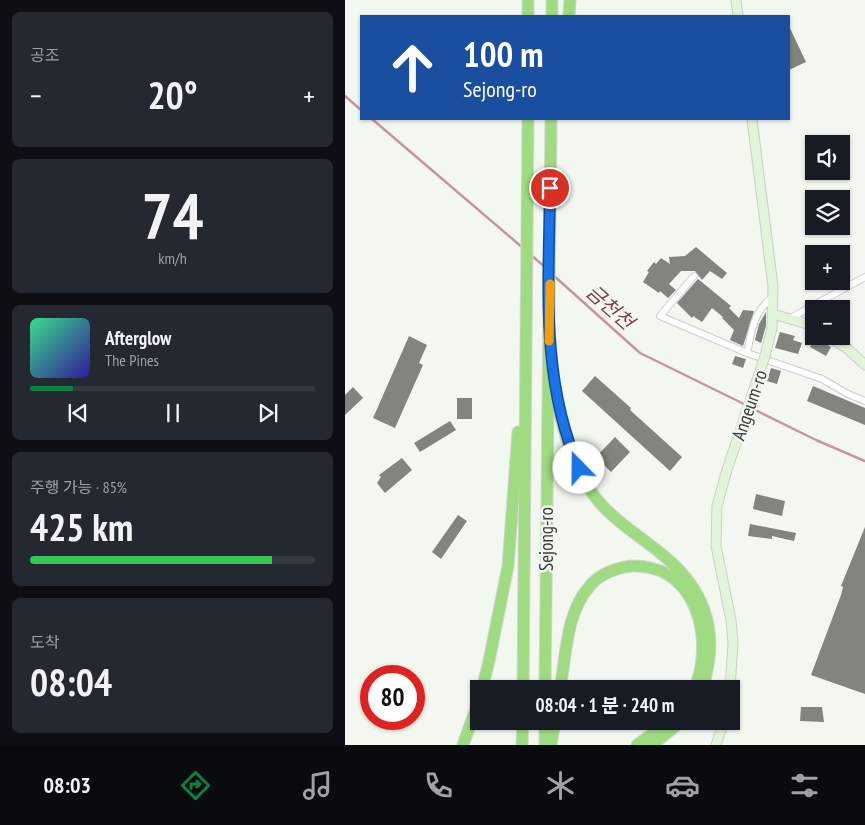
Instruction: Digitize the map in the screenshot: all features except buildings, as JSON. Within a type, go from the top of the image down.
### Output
[{"type":"highway","points":[[528,0],[528,15]]},
{"type":"highway","points":[[551,15],[552,0]]},
{"type":"highway","points":[[569,15],[570,0]]},
{"type":"highway","name":"Sejong-ro","points":[[523,680],[524,332],[527,120]]},
{"type":"highway","name":"Sejong-ro","points":[[545,680],[546,443],[549,352],[551,122]]},
{"type":"highway","points":[[549,352],[563,426],[585,483],[600,503],[620,522],[680,570],[702,602],[708,616],[711,646],[705,680]]},
{"type":"highway","points":[[484,680],[508,566],[516,450],[525,370]]},
{"type":"highway","points":[[562,680],[570,630],[581,599],[589,587],[604,573],[633,565],[663,571],[674,577],[695,605],[703,648],[697,680]]},
{"type":"highway","points":[[463,745],[470,725]]},
{"type":"highway","points":[[522,745],[523,730]]},
{"type":"highway","points":[[545,730],[545,745]]},
{"type":"highway","points":[[551,745],[554,730]]},
{"type":"highway","points":[[637,745],[658,730]]},
{"type":"highway","points":[[652,745],[671,730]]},
{"type":"street","points":[[736,0],[738,15]]},
{"type":"street","name":"Angeum-ro","points":[[731,680],[733,635],[716,546],[717,506],[726,472],[765,356],[773,314],[772,267],[752,120]]},
{"type":"street","points":[[693,276],[660,316],[747,353],[822,379],[848,394],[865,400]]},
{"type":"street","points":[[789,319],[865,277]]},
{"type":"street","points":[[747,353],[756,314],[773,297]]},
{"type":"street","points":[[773,314],[805,324]]},
{"type":"street","points":[[842,345],[865,365]]},
{"type":"street","points":[[716,745],[721,730]]},
{"type":"waterway","name":"금천천","points":[[345,96],[360,109]]},
{"type":"waterway","name":"금천천","points":[[373,120],[523,248]]},
{"type":"waterway","name":"금천천","points":[[531,255],[546,268]]},
{"type":"waterway","name":"금천천","points":[[553,275],[640,353],[746,405]]},
{"type":"waterway","name":"금천천","points":[[751,408],[816,440],[865,461]]},
{"type":"slow traffic","points":[[549,341],[550,284]]},
{"type":"route","points":[[550,188],[549,352],[563,426],[579,468]]}]
